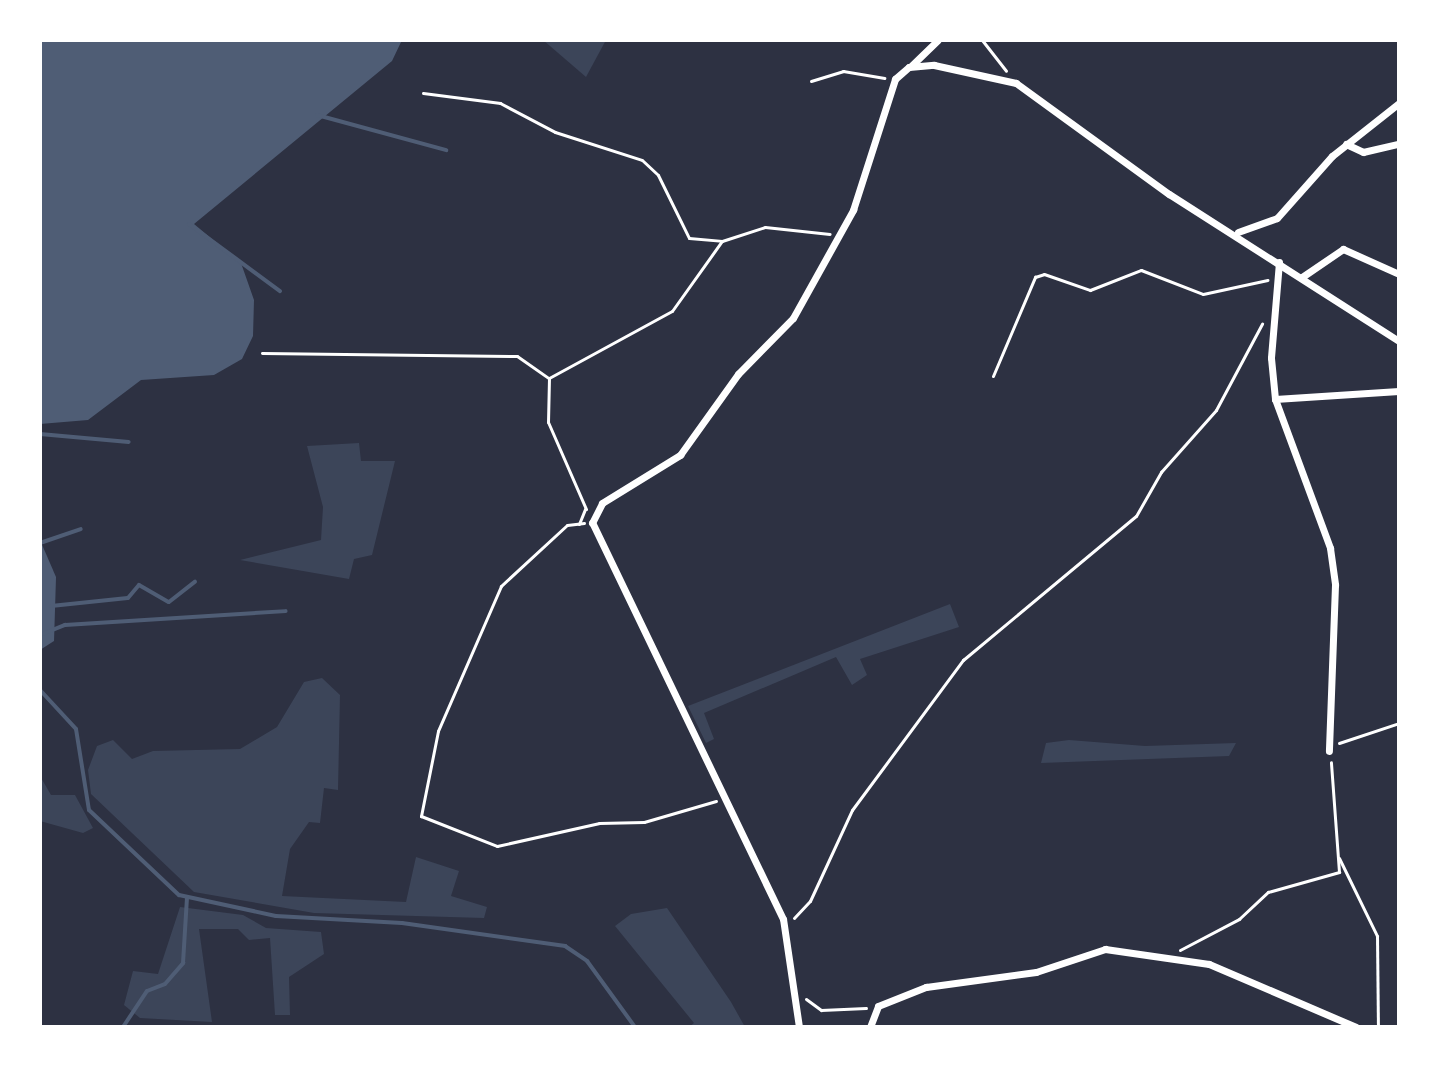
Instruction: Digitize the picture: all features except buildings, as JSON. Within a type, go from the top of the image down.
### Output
[{"type":"street","points":[[799,1027],[797,989],[786,927],[728,797],[592,523],[602,503],[680,455],[756,353],[788,326],[841,235],[895,79],[938,40]]},
{"type":"street","points":[[909,67],[961,66],[1016,83],[1169,194],[1238,232],[1399,341]]},
{"type":"street","points":[[1238,232],[1277,218],[1346,144],[1399,103]]},
{"type":"street","points":[[1346,144],[1363,152],[1399,144]]},
{"type":"street","points":[[1302,277],[1343,249],[1399,274]]},
{"type":"street","points":[[1279,262],[1274,279],[1275,399],[1331,556],[1329,751]]},
{"type":"street","points":[[1275,399],[1399,391]]},
{"type":"street","points":[[870,1027],[878,1006],[926,987],[1036,972],[1088,951],[1209,964],[1356,1027]]},
{"type":"path","points":[[982,40],[1016,83]]},
{"type":"path","points":[[811,81],[843,71],[895,79]]},
{"type":"path","points":[[423,93],[500,103],[555,132],[642,160],[658,175],[684,236],[722,241],[765,227],[841,235]]},
{"type":"path","points":[[549,378],[672,311],[722,241]]},
{"type":"path","points":[[993,376],[1035,277],[1044,274],[1090,290],[1141,270],[1203,294],[1274,279]]},
{"type":"path","points":[[786,927],[810,901],[852,810],[976,644],[1018,619],[1136,516],[1161,472],[1216,410],[1256,338]]},
{"type":"path","points":[[262,353],[517,356],[549,378]]},
{"type":"path","points":[[549,378],[548,422],[592,523],[567,525],[501,586],[438,731],[421,816],[497,846],[599,823],[644,822],[728,797]]},
{"type":"path","points":[[579,524],[585,508]]},
{"type":"path","points":[[1378,1027],[1377,936],[1339,858],[1329,751],[1358,733],[1399,723]]},
{"type":"path","points":[[1165,960],[1202,932],[1239,919],[1268,892],[1333,876],[1339,858]]},
{"type":"path","points":[[797,989],[821,1010],[878,1006]]},
{"type":"shaded area","points":[[40,40],[402,40],[392,61],[194,224],[241,263],[254,300],[253,336],[242,359],[214,375],[141,380],[88,420],[40,424]]},
{"type":"shaded area","points":[[543,40],[606,40],[586,77]]},
{"type":"shaded area","points":[[359,443],[361,461],[395,461],[372,555],[354,559],[349,579],[240,560],[321,540],[323,507],[307,446]]},
{"type":"shaded area","points":[[40,540],[56,577],[54,641],[40,650]]},
{"type":"shaded area","points":[[950,604],[959,627],[860,659],[867,675],[852,685],[836,657],[704,713],[714,739],[706,743],[688,706]]},
{"type":"shaded area","points":[[322,678],[340,695],[338,790],[324,788],[320,823],[309,822],[290,849],[282,896],[406,902],[416,857],[459,871],[451,896],[487,907],[484,918],[314,913],[194,892],[91,794],[88,770],[97,746],[113,740],[132,759],[153,751],[240,749],[277,727],[304,682]]},
{"type":"shaded area","points":[[1069,740],[1145,746],[1236,743],[1229,756],[1041,763],[1046,743]]},
{"type":"shaded area","points":[[40,776],[51,795],[75,795],[93,828],[83,833],[40,821]]},
{"type":"shaded area","points":[[180,907],[243,915],[266,928],[321,932],[324,954],[289,977],[290,1015],[275,1015],[270,938],[249,940],[238,929],[199,929],[212,1022],[140,1018],[124,1005],[133,971],[158,974]]},
{"type":"shaded area","points":[[667,908],[745,1027],[689,1027],[694,1023],[615,926],[631,914]]},
{"type":"waterway","points":[[317,115],[446,150]]},
{"type":"waterway","points":[[189,224],[280,291]]},
{"type":"waterway","points":[[40,434],[129,442]]},
{"type":"waterway","points":[[40,543],[81,529]]},
{"type":"waterway","points":[[51,606],[128,598],[139,585],[169,602],[195,582]]},
{"type":"waterway","points":[[40,635],[65,625],[286,611]]},
{"type":"waterway","points":[[40,690],[76,729],[89,810],[179,895],[276,916],[402,923],[565,946],[587,961],[635,1027]]},
{"type":"waterway","points":[[123,1027],[147,991],[165,984],[183,963],[187,898]]}]
